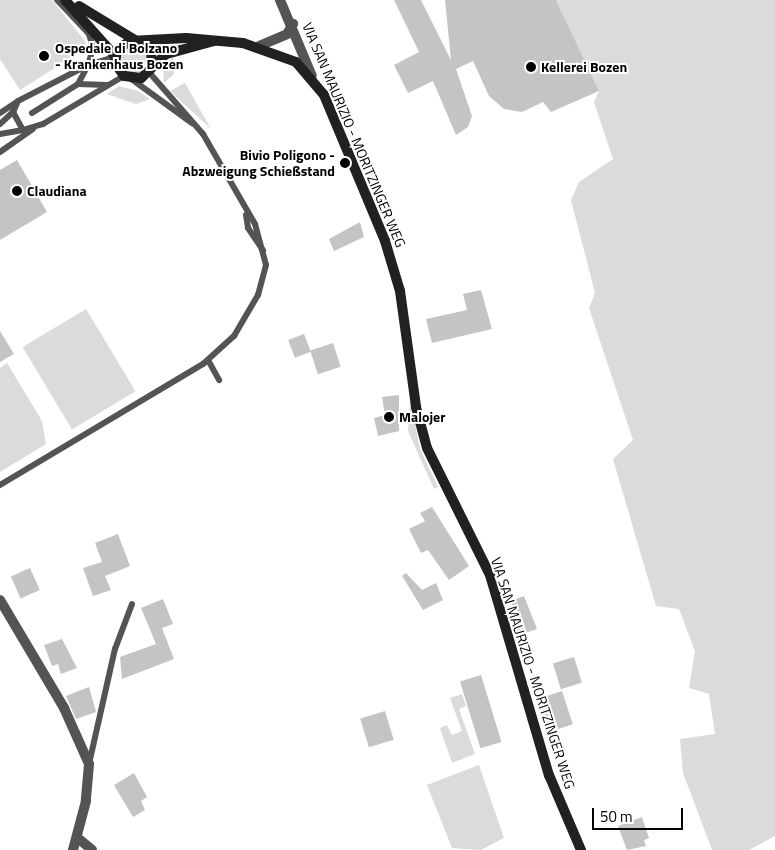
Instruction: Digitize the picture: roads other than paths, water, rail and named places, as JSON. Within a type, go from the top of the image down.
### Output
[{"type":"main road","points":[[65,0],[115,56],[127,77],[151,70],[181,47],[214,41]]},
{"type":"main road","points":[[73,0],[101,23],[151,49],[151,70]]},
{"type":"main road","points":[[115,56],[120,46],[136,40],[214,41],[259,46],[296,62],[312,76]]},
{"type":"main road","name":"VIA SAN MAURIZIO - MORITZINGER WEG","points":[[312,76],[324,95],[384,240],[400,291],[416,407],[427,448],[490,575],[549,775],[580,850]]},
{"type":"street","name":"VIA SAN MAURIZIO - MORITZINGER WEG","points":[[280,0],[293,24],[312,76]]},
{"type":"street","points":[[259,46],[287,34],[293,24]]},
{"type":"street","points":[[0,600],[64,708],[89,764],[79,839],[73,850]]},
{"type":"street","points":[[79,839],[92,850]]},
{"type":"lane","points":[[32,112],[78,84],[88,66],[92,38],[57,0]]},
{"type":"lane","points":[[0,113],[18,101],[88,66],[115,56]]},
{"type":"lane","points":[[0,486],[208,360],[234,336],[250,310],[264,277],[263,250],[256,224],[246,214],[197,127],[151,70]]},
{"type":"lane","points":[[0,152],[33,129],[112,83],[127,77],[197,127]]},
{"type":"lane","points":[[78,84],[112,83]]},
{"type":"lane","points":[[0,124],[13,112],[18,101]]},
{"type":"lane","points":[[13,112],[24,130]]},
{"type":"lane","points":[[0,134],[33,129]]},
{"type":"lane","points":[[208,360],[219,380]]},
{"type":"lane","points":[[89,764],[115,649],[132,604]]},
{"type":"place","name":"Ospedale di Bolzano - Krankenhaus Bozen","points":[[44,56]]},
{"type":"place","name":"Kellerei Bozen","points":[[531,67]]},
{"type":"place","name":"Bivio Poligono - Abzweigung Schießstand","points":[[345,163]]},
{"type":"place","name":"Claudiana","points":[[17,191]]},
{"type":"place","name":"Malojer","points":[[389,417]]}]
